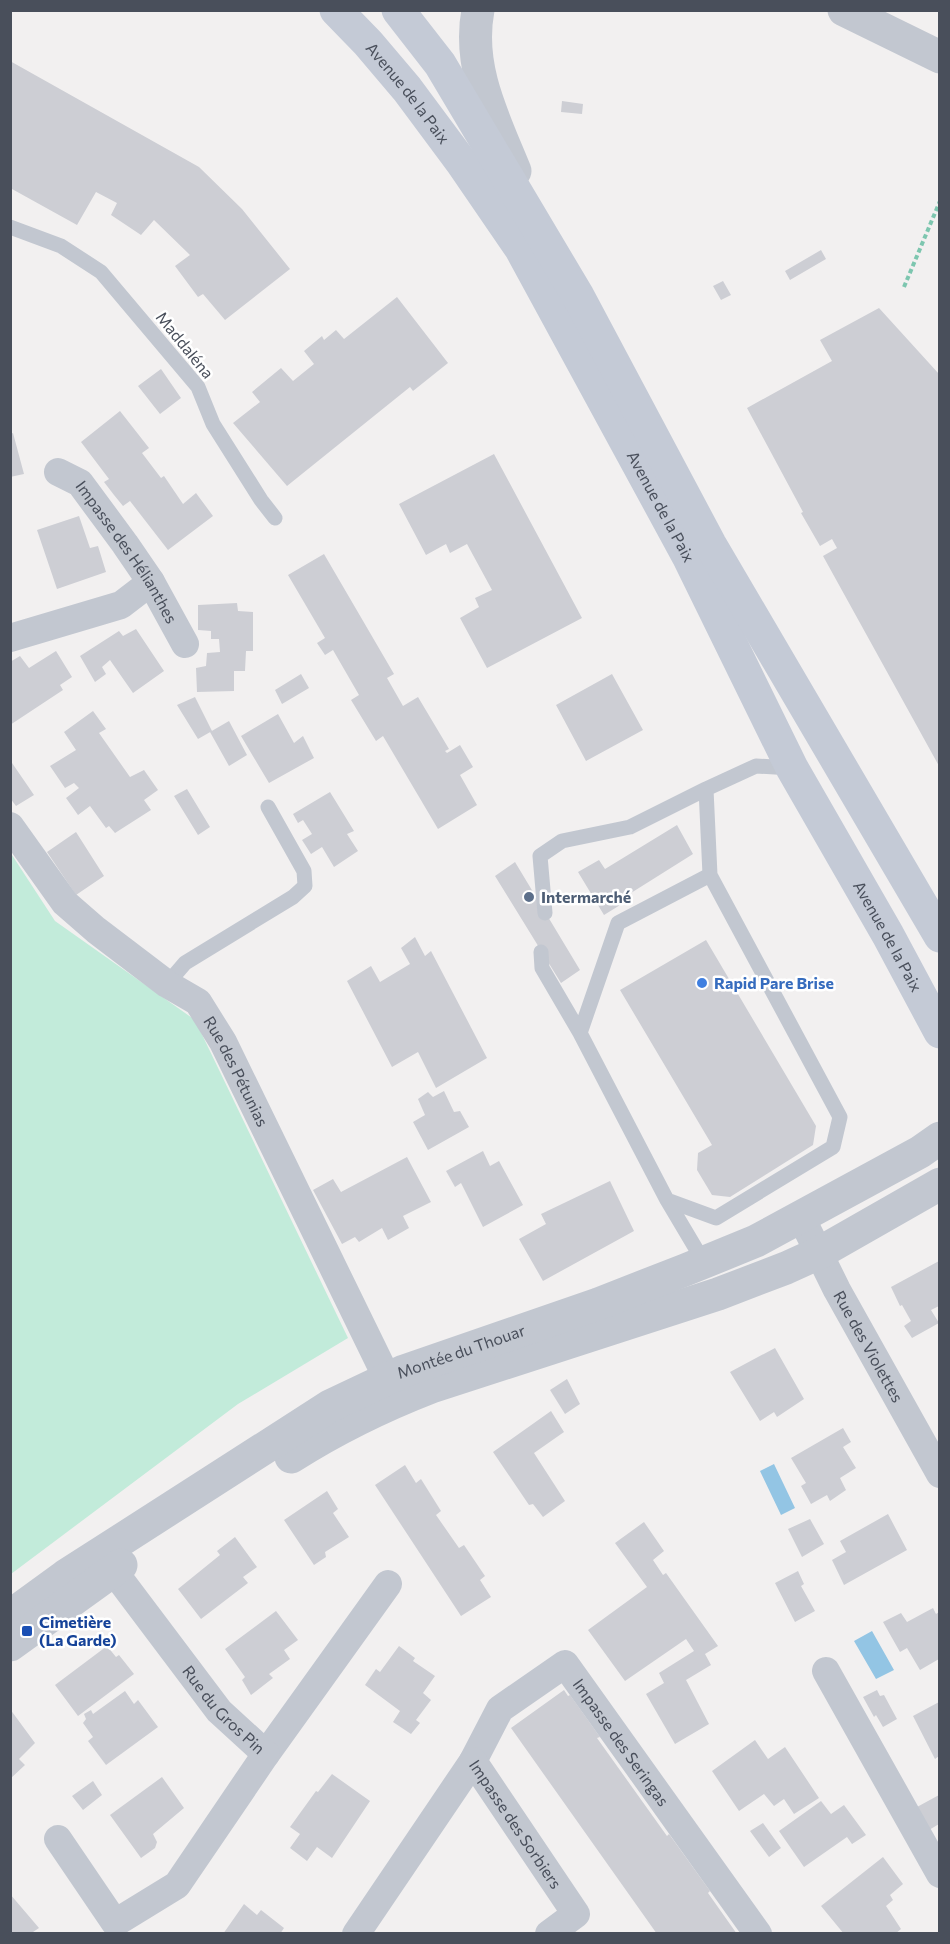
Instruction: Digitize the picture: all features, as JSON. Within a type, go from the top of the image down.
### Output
[{"type":"main road","name":"Avenue de la Paix","points":[[336,10],[368,42],[407,89],[521,249],[688,556],[792,768],[888,935],[939,1032]]},
{"type":"main road","name":"Avenue de la Paix","points":[[398,10],[440,64],[578,296],[710,544],[939,936]]},
{"type":"street","points":[[478,10],[475,55],[479,78],[537,226]]},
{"type":"street","points":[[844,10],[939,57]]},
{"type":"street","name":"Impasse des Hélianthes","points":[[58,472],[80,483],[151,582],[185,644]]},
{"type":"street","points":[[10,638],[121,605],[151,582]]},
{"type":"street","name":"Rue des Pétunias","points":[[10,826],[65,903],[96,930],[167,984],[198,1002],[223,1042],[387,1378]]},
{"type":"street","name":"Montée du Thouar","points":[[10,1616],[39,1594],[106,1562],[321,1438],[399,1400],[711,1278],[756,1241],[920,1152],[939,1138]]},
{"type":"street","name":"Montée du Thouar","points":[[10,1645],[106,1562],[330,1406],[387,1378],[598,1304],[711,1278],[786,1268],[819,1253],[939,1184]]},
{"type":"street","name":"Rue des Violettes","points":[[801,1216],[837,1290],[939,1474]]},
{"type":"street","name":"Rue du Gros Pin","points":[[106,1562],[219,1711],[266,1754],[388,1584]]},
{"type":"street","name":"Impasse des Seringas","points":[[473,1761],[500,1709],[565,1664],[758,1934]]},
{"type":"street","points":[[826,1671],[939,1874]]},
{"type":"street","points":[[58,1839],[115,1923],[177,1885],[266,1754]]},
{"type":"street","name":"Impasse des Sorbiers","points":[[356,1934],[473,1761],[576,1914],[549,1934]]},
{"type":"lane","name":"Maddaléna","points":[[10,226],[61,246],[101,272],[198,387],[213,424],[275,518]]},
{"type":"lane","points":[[545,913],[540,856],[562,841],[630,827],[756,766],[792,768]]},
{"type":"lane","points":[[667,1200],[716,1218],[833,1147],[840,1117],[710,875],[706,789]]},
{"type":"lane","points":[[167,984],[184,963],[293,897],[305,886],[304,871],[268,807]]},
{"type":"lane","points":[[580,1033],[618,922],[710,875]]},
{"type":"lane","points":[[542,952],[542,968],[580,1033],[667,1200],[711,1278]]},
{"type":"path","points":[[904,287],[939,201]]},
{"type":"green space","points":[[10,852],[55,921],[195,1020],[348,1338],[238,1404],[11,1574]]},
{"type":"water","points":[[774,1464],[795,1508],[781,1515],[760,1471]]},
{"type":"water","points":[[872,1631],[894,1670],[876,1679],[854,1641]]},
{"type":"building","points":[[10,61],[199,167],[242,209],[290,269],[225,320],[203,294],[198,297],[175,266],[190,255],[154,220],[141,235],[111,215],[117,203],[96,192],[77,225],[12,189],[10,193]]},
{"type":"building","points":[[562,101],[583,104],[582,114],[561,112]]},
{"type":"building","points":[[821,250],[826,259],[790,280],[785,271]]},
{"type":"building","points":[[723,281],[731,295],[721,300],[713,286]]},
{"type":"building","points":[[397,297],[448,363],[413,391],[410,387],[287,486],[233,423],[260,402],[252,392],[281,368],[293,381],[314,364],[304,351],[322,336],[324,340],[336,330],[344,339]]},
{"type":"building","points":[[879,308],[939,374],[939,766],[823,556],[837,548],[832,539],[820,546],[747,408],[832,361],[820,340]]},
{"type":"building","points":[[161,369],[181,398],[160,414],[138,386]]},
{"type":"building","points":[[120,411],[149,448],[142,453],[161,478],[164,476],[183,504],[196,493],[213,516],[168,550],[130,501],[123,506],[114,495],[104,482],[109,479],[81,442]]},
{"type":"building","points":[[13,433],[24,474],[10,477],[10,434]]},
{"type":"building","points":[[494,454],[582,618],[487,668],[460,618],[479,607],[475,598],[492,590],[467,544],[450,553],[446,544],[426,555],[399,504]]},
{"type":"building","points":[[79,516],[90,548],[98,546],[106,572],[57,589],[37,530]]},
{"type":"building","points":[[324,554],[394,674],[387,678],[403,706],[418,697],[449,749],[445,751],[447,753],[460,745],[473,767],[460,775],[477,805],[438,829],[383,736],[376,741],[351,700],[359,695],[333,650],[325,655],[317,643],[325,638],[288,575]]},
{"type":"building","points":[[237,603],[238,611],[253,612],[253,651],[246,651],[245,671],[234,671],[234,691],[197,692],[196,668],[206,666],[207,653],[220,652],[219,639],[211,639],[211,631],[198,630],[198,605]]},
{"type":"building","points":[[136,629],[164,671],[133,693],[110,660],[102,667],[106,674],[95,682],[80,656],[119,631],[123,636]]},
{"type":"building","points":[[56,651],[72,677],[60,685],[63,690],[10,725],[10,662],[20,656],[29,668]]},
{"type":"building","points":[[301,674],[309,688],[282,704],[275,690]]},
{"type":"building","points":[[612,674],[643,730],[586,761],[556,705]]},
{"type":"building","points":[[195,697],[212,731],[198,739],[177,705]]},
{"type":"building","points":[[93,711],[106,729],[99,733],[130,777],[144,770],[158,790],[144,800],[151,810],[115,833],[109,826],[106,828],[90,806],[78,815],[66,798],[79,788],[74,783],[65,788],[50,766],[76,750],[64,732]]},
{"type":"building","points":[[278,714],[294,743],[303,736],[314,758],[269,783],[241,736]]},
{"type":"building","points":[[229,721],[247,755],[229,766],[210,732]]},
{"type":"building","points":[[10,760],[34,795],[16,806],[10,798]]},
{"type":"building","points":[[187,789],[210,827],[198,835],[174,796]]},
{"type":"building","points":[[330,792],[354,831],[347,834],[358,851],[334,867],[322,847],[311,854],[302,840],[312,834],[303,820],[298,823],[293,814]]},
{"type":"building","points":[[677,825],[693,854],[623,898],[625,902],[604,915],[578,872],[599,860],[605,869]]},
{"type":"building","points":[[76,832],[104,876],[76,895],[47,852]]},
{"type":"building","points":[[515,862],[580,970],[561,983],[495,876]]},
{"type":"building","points":[[415,937],[425,956],[431,951],[487,1058],[436,1088],[418,1052],[392,1067],[347,981],[371,966],[380,982],[410,964],[401,948]]},
{"type":"building","points":[[706,940],[816,1126],[813,1145],[730,1197],[712,1195],[697,1170],[698,1153],[712,1145],[620,990]]},
{"type":"building","points":[[444,1091],[454,1112],[460,1111],[469,1127],[428,1150],[413,1122],[425,1115],[418,1099],[428,1092],[433,1097]]},
{"type":"building","points":[[483,1151],[490,1166],[499,1161],[523,1205],[483,1227],[461,1183],[455,1187],[446,1171]]},
{"type":"building","points":[[407,1157],[431,1202],[403,1216],[409,1228],[388,1240],[382,1228],[359,1242],[355,1237],[342,1244],[313,1190],[333,1179],[341,1192]]},
{"type":"building","points":[[610,1181],[634,1231],[543,1281],[519,1239],[546,1224],[541,1214]]},
{"type":"building","points":[[939,1261],[939,1306],[931,1310],[939,1323],[912,1338],[904,1326],[911,1321],[902,1305],[900,1306],[891,1287]]},
{"type":"building","points":[[775,1348],[804,1399],[777,1417],[774,1412],[760,1421],[730,1372]]},
{"type":"building","points":[[567,1379],[580,1404],[565,1414],[550,1390]]},
{"type":"building","points":[[551,1411],[564,1432],[534,1453],[565,1501],[543,1517],[533,1504],[529,1505],[493,1452]]},
{"type":"building","points":[[843,1428],[851,1442],[843,1447],[856,1468],[840,1478],[846,1490],[830,1501],[827,1495],[811,1504],[801,1486],[806,1483],[791,1458]]},
{"type":"building","points":[[405,1465],[416,1483],[421,1479],[441,1511],[436,1515],[459,1548],[464,1545],[485,1576],[480,1580],[491,1597],[461,1616],[375,1485]]},
{"type":"building","points":[[327,1491],[338,1509],[333,1513],[349,1537],[325,1552],[326,1557],[314,1565],[284,1520]]},
{"type":"building","points":[[888,1514],[907,1550],[844,1585],[832,1560],[846,1552],[840,1541]]},
{"type":"building","points":[[810,1519],[824,1544],[802,1557],[788,1529]]},
{"type":"building","points":[[644,1522],[664,1551],[653,1560],[663,1575],[666,1573],[718,1646],[705,1654],[711,1665],[686,1680],[709,1724],[675,1744],[646,1694],[664,1683],[659,1673],[694,1651],[686,1639],[625,1681],[588,1630],[647,1587],[615,1543]]},
{"type":"building","points":[[235,1537],[257,1567],[243,1577],[248,1583],[201,1619],[178,1589],[220,1555],[217,1551]]},
{"type":"building","points":[[798,1571],[804,1584],[801,1586],[815,1611],[795,1622],[775,1583]]},
{"type":"building","points":[[933,1608],[936,1614],[939,1612],[939,1659],[920,1670],[907,1648],[900,1652],[883,1622],[901,1613],[907,1622]]},
{"type":"building","points":[[276,1611],[298,1640],[284,1650],[290,1659],[269,1674],[273,1678],[251,1695],[242,1680],[245,1677],[225,1649]]},
{"type":"building","points":[[107,1646],[116,1657],[119,1655],[134,1674],[78,1716],[55,1685]]},
{"type":"building","points":[[399,1646],[415,1658],[413,1661],[435,1676],[423,1693],[431,1700],[416,1720],[420,1723],[411,1734],[393,1722],[400,1711],[365,1685],[376,1669],[380,1672]]},
{"type":"building","points":[[564,1690],[600,1737],[597,1738],[667,1836],[669,1834],[710,1891],[708,1893],[737,1934],[657,1934],[511,1728]]},
{"type":"building","points":[[877,1690],[880,1696],[884,1695],[897,1719],[883,1727],[876,1715],[874,1717],[863,1697]]},
{"type":"building","points":[[125,1691],[134,1704],[138,1700],[158,1727],[106,1765],[88,1741],[93,1737],[83,1723],[86,1719],[84,1714],[91,1710],[93,1714]]},
{"type":"building","points":[[939,1702],[939,1756],[935,1759],[913,1716]]},
{"type":"building","points":[[10,1709],[35,1743],[19,1759],[25,1765],[10,1779]]},
{"type":"building","points":[[755,1740],[768,1759],[785,1747],[819,1798],[794,1814],[784,1799],[774,1806],[764,1794],[739,1811],[712,1771]]},
{"type":"building","points":[[332,1774],[370,1801],[332,1858],[317,1847],[307,1861],[290,1848],[300,1834],[290,1827],[316,1791],[318,1792]]},
{"type":"building","points":[[162,1777],[184,1808],[153,1834],[157,1842],[155,1848],[141,1858],[110,1815]]},
{"type":"building","points":[[93,1781],[102,1795],[83,1810],[72,1796]]},
{"type":"building","points":[[939,1795],[939,1824],[929,1830],[917,1807]]},
{"type":"building","points":[[821,1801],[831,1814],[844,1805],[866,1835],[852,1844],[847,1837],[804,1867],[779,1831]]},
{"type":"building","points":[[763,1823],[781,1848],[769,1857],[750,1831]]},
{"type":"building","points":[[883,1857],[903,1884],[890,1895],[893,1900],[886,1906],[901,1929],[895,1934],[844,1934],[821,1906]]},
{"type":"building","points":[[10,1894],[39,1928],[33,1932],[34,1934],[10,1934]]},
{"type":"building","points":[[244,1904],[257,1915],[261,1910],[284,1928],[280,1934],[223,1934]]},
{"type":"place","name":"Intermarché","points":[[529,897]]},
{"type":"place","name":"Rapid Pare Brise","points":[[702,983]]},
{"type":"place","name":"Cimetière (La Garde)","points":[[27,1631]]}]
